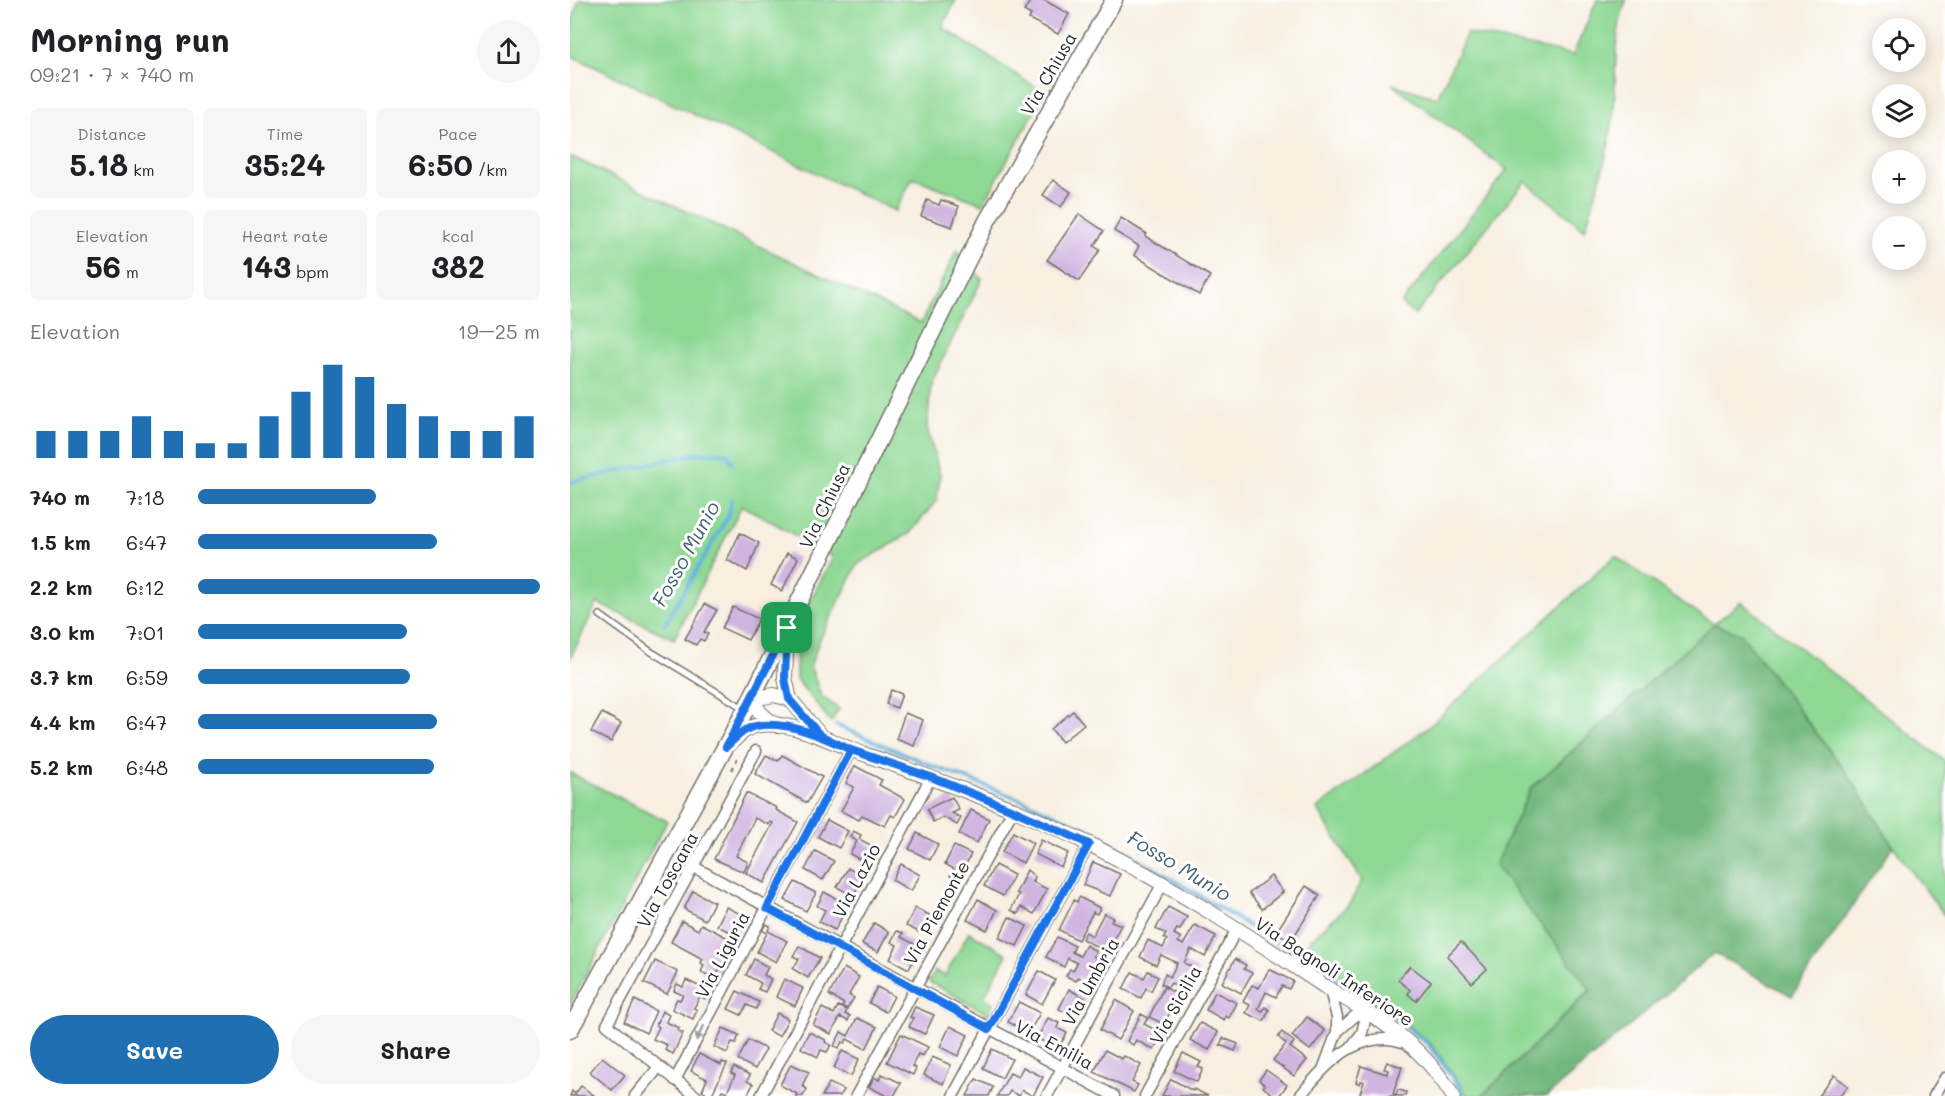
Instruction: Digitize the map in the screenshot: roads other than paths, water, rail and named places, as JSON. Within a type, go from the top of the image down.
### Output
[{"type":"main road","name":"Via Chiusa","points":[[570,1030],[749,704],[987,221],[1114,0]]},
{"type":"street","points":[[749,704],[774,696],[789,699],[785,678],[787,628]]},
{"type":"street","name":"Via Bagnoli Inferiore","points":[[789,699],[820,735]]},
{"type":"street","name":"Via Bagnoli Inferiore","points":[[749,704],[766,719],[780,726]]},
{"type":"street","name":"Via Bagnoli Inferiore","points":[[726,747],[744,730],[756,726],[780,726],[820,735],[851,750],[931,777],[1013,810],[1089,844],[1163,883],[1367,1012],[1428,1060],[1453,1096]]},
{"type":"street","name":"Via Liguria","points":[[675,1080],[851,750]]},
{"type":"street","name":"Via Toscana","points":[[659,1067],[607,1025],[756,751]]},
{"type":"street","name":"Via Lazio","points":[[761,1096],[931,777]]},
{"type":"street","name":"Via Piemonte","points":[[856,1096],[1013,810]]},
{"type":"street","points":[[953,1096],[1089,844]]},
{"type":"street","name":"Via Emilia","points":[[694,867],[1062,1068],[1107,1095]]},
{"type":"street","name":"Via Umbria","points":[[1047,1096],[1163,883]]},
{"type":"street","name":"Via Sicilia","points":[[1145,1096],[1237,929]]},
{"type":"street","points":[[1324,1067],[1337,1032],[1337,1017],[1330,990]]},
{"type":"street","points":[[1337,1032],[1355,1017],[1367,1012]]},
{"type":"street","points":[[1351,1048],[1362,1033],[1367,1012]]},
{"type":"street","points":[[1300,1096],[1324,1067],[1351,1048],[1366,1041],[1387,1039],[1410,1044]]},
{"type":"street","points":[[635,1096],[659,1067],[696,1096]]},
{"type":"street","points":[[1934,1096],[1945,1078]]},
{"type":"lane","points":[[600,615],[650,651],[749,704]]},
{"type":"waterway","name":"Fosso Munio","points":[[570,482],[698,453],[722,453],[728,455],[732,462]]},
{"type":"waterway","name":"Fosso Munio","points":[[665,624],[728,516],[732,499]]},
{"type":"waterway","name":"Fosso Munio","points":[[836,725],[1027,802],[1098,834],[1377,1004],[1428,1044],[1466,1096]]}]
